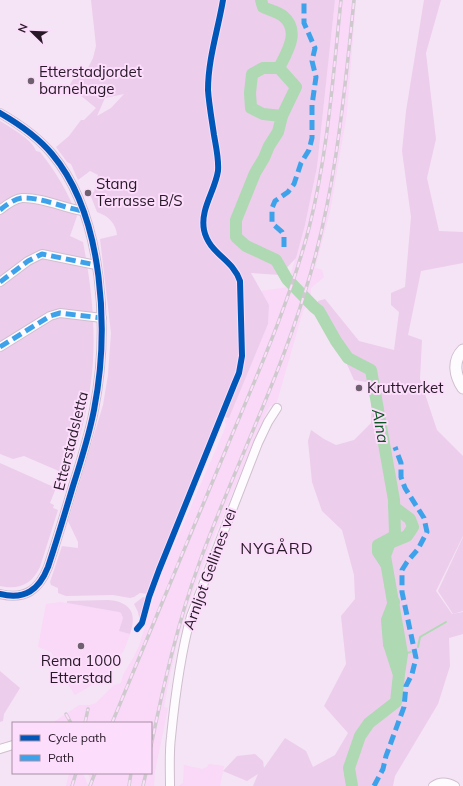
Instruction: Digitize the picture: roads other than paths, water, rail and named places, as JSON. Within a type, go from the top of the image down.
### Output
[{"type":"street","name":"Etterstadsletta","points":[[0,113],[24,129],[52,154],[70,181],[83,211],[89,230],[100,290],[102,318],[101,360],[97,394],[91,425],[46,574],[36,588],[31,592],[11,596],[0,594]]},
{"type":"street","points":[[0,210],[8,204],[21,198],[36,199],[83,211]]},
{"type":"street","points":[[0,282],[28,261],[42,254],[96,265]]},
{"type":"street","points":[[0,348],[50,316],[60,313],[102,318]]},
{"type":"street","points":[[463,350],[458,356],[455,366],[457,377],[463,388]]},
{"type":"street","name":"Arnljot Gellines vei","points":[[170,786],[171,742],[176,690],[184,641],[191,616],[258,443],[268,422],[277,408]]},
{"type":"street","points":[[0,749],[12,745]]},
{"type":"street","points":[[433,786],[446,783],[455,786]]},
{"type":"waterway","name":"Alna","points":[[261,0],[263,7],[283,16],[291,28],[292,35],[289,48],[279,68],[263,68],[252,74],[250,93],[251,108],[263,114],[282,116],[278,132],[255,173],[236,220],[236,237],[246,246],[276,260],[287,279],[319,311],[336,341],[348,358],[371,370],[394,500],[395,534],[385,556],[402,654],[396,702],[369,723],[360,736],[349,768],[352,786]]},
{"type":"waterway","name":"Alna","points":[[279,68],[296,87],[282,116]]},
{"type":"waterway","points":[[390,543],[407,536],[413,527],[410,519],[394,507]]},
{"type":"waterway","points":[[386,564],[378,552],[378,545],[393,537]]},
{"type":"waterway","points":[[389,644],[387,620],[394,602]]},
{"type":"waterway","points":[[418,647],[420,637],[446,622]]},
{"type":"waterway","points":[[398,631],[389,644],[398,672]]},
{"type":"waterway","points":[[402,654],[411,652]]},
{"type":"railway","points":[[112,722],[261,366],[282,312],[301,256],[316,200],[321,171],[341,0]]},
{"type":"railway","points":[[152,741],[172,652],[192,584],[213,527],[268,394],[294,326],[315,256],[324,220],[337,148],[354,0]]},
{"type":"railway","points":[[85,722],[88,709]]},
{"type":"railway","points":[[66,714],[70,722]]},
{"type":"railway","points":[[72,786],[76,774]]},
{"type":"railway","points":[[90,786],[95,774]]},
{"type":"railway","points":[[129,786],[131,774]]},
{"type":"railway","points":[[143,786],[146,774]]},
{"type":"place","name":"Etterstadjordet barnehage","points":[[31,81]]},
{"type":"place","name":"Stang Terrasse B/S","points":[[88,193]]},
{"type":"place","name":"Kruttverket","points":[[359,388]]},
{"type":"place","name":"Rema 1000 Etterstad","points":[[81,646]]},
{"type":"district","name":"NYGÅRD","points":[[277,548]]}]
